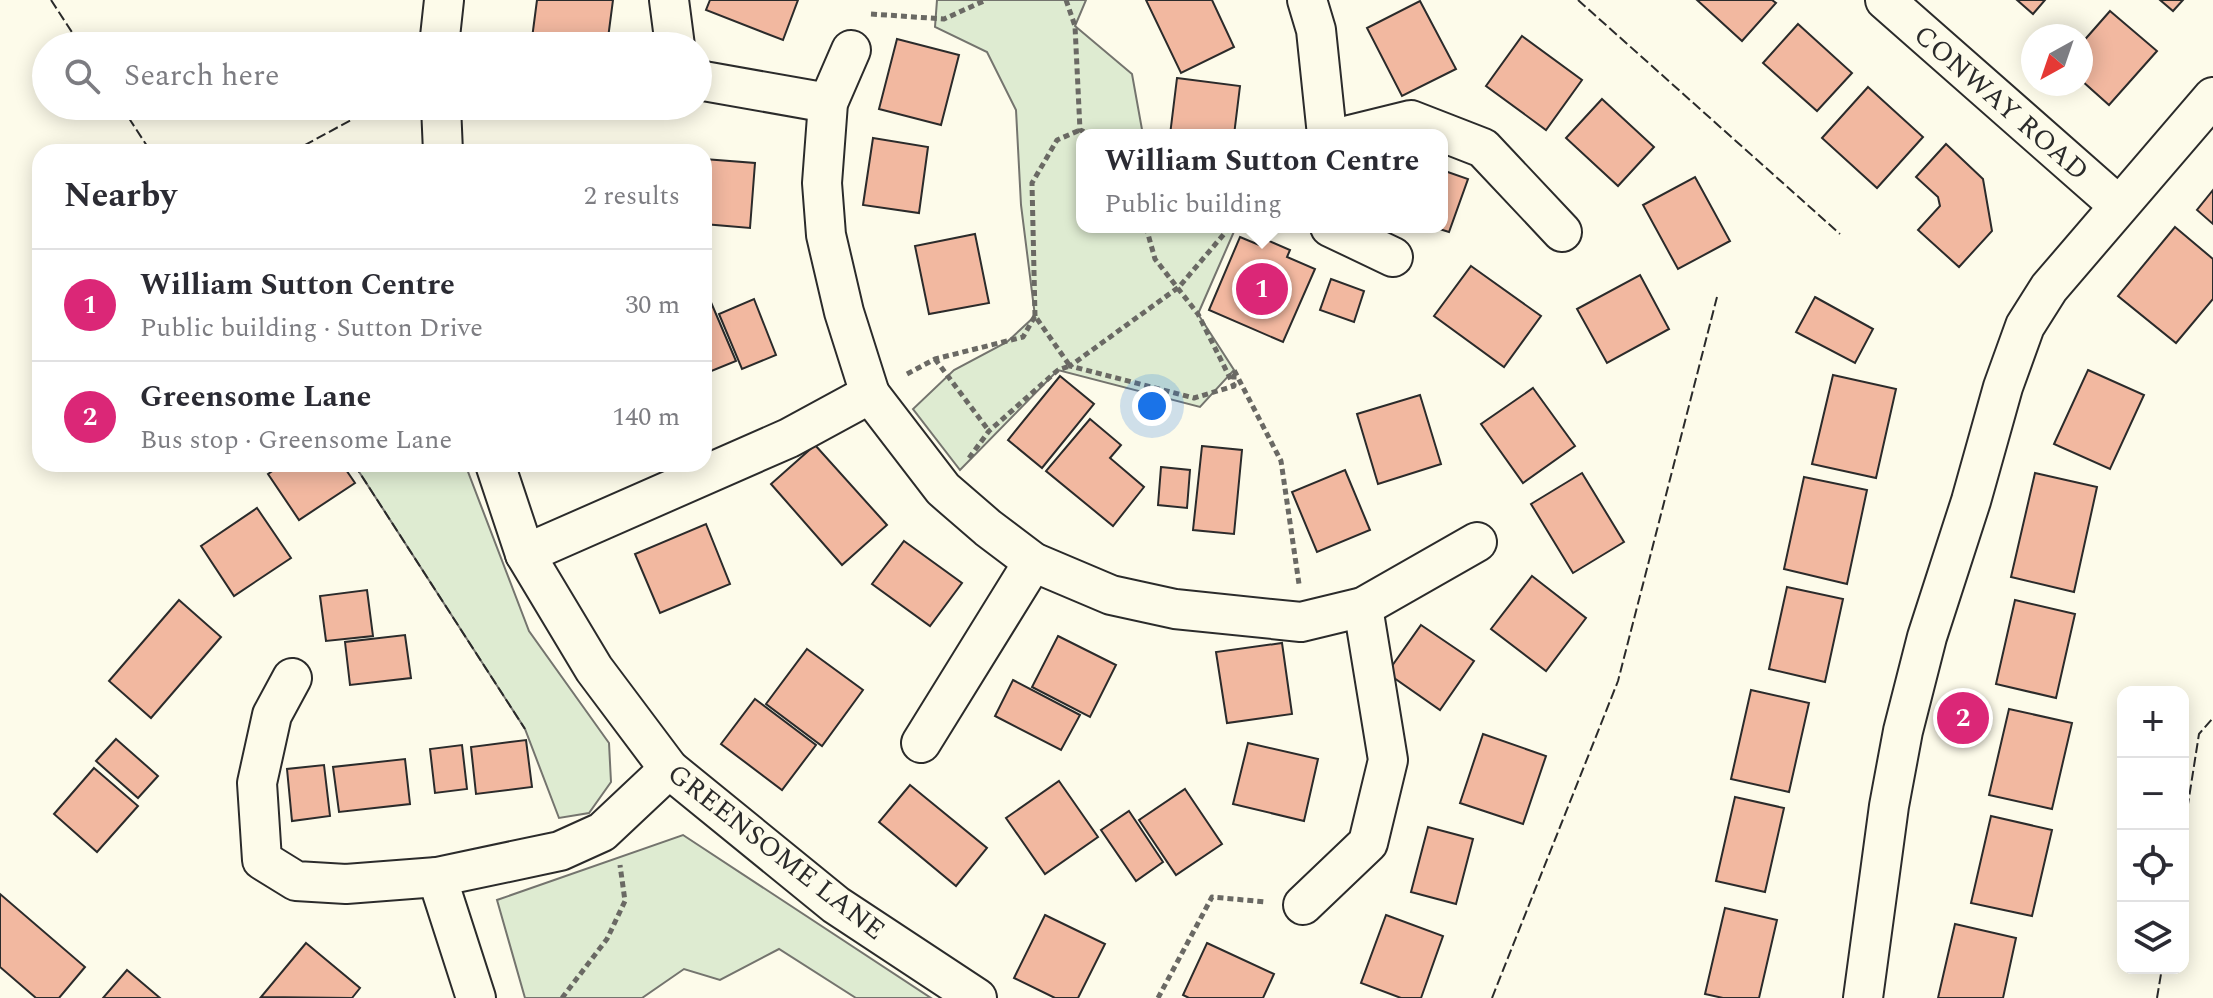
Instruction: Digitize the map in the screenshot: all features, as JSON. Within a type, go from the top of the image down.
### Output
[{"type":"street","points":[[441,32],[444,0]]},
{"type":"street","points":[[669,0],[673,32]]},
{"type":"street","points":[[1307,0],[1316,30],[1326,129]]},
{"type":"street","name":"CONWAY ROAD","points":[[1885,0],[2118,205]]},
{"type":"street","points":[[851,50],[828,103],[822,183],[826,235],[844,312],[870,394],[943,489],[988,528],[1033,562],[1124,598],[1175,609],[1301,622],[1363,607],[1477,542]]},
{"type":"street","points":[[712,82],[828,103]]},
{"type":"street","points":[[1863,998],[1889,806],[1903,731],[1927,637],[1971,501],[2003,387],[2025,326],[2049,288],[2213,97]]},
{"type":"street","points":[[442,120],[443,144]]},
{"type":"street","points":[[1374,129],[1411,120],[1434,129]]},
{"type":"street","points":[[1448,134],[1483,148],[1562,232]]},
{"type":"street","points":[[1343,233],[1393,257]]},
{"type":"street","points":[[712,472],[789,438],[870,394]]},
{"type":"street","name":"GREENSOME LANE","points":[[498,472],[525,554],[594,669],[669,769],[836,905],[977,998]]},
{"type":"street","points":[[525,554],[712,472]]},
{"type":"street","points":[[921,743],[1033,562]]},
{"type":"street","points":[[1303,905],[1368,843],[1388,760],[1363,607]]},
{"type":"street","points":[[292,678],[272,715],[257,783],[262,860],[296,881],[346,884],[437,877],[560,851],[602,832],[669,769]]},
{"type":"street","points":[[437,877],[476,998]]},
{"type":"path","points":[[851,50],[868,14],[944,19],[986,0]]},
{"type":"path","points":[[1066,0],[1075,26],[1080,129]]},
{"type":"path","points":[[870,394],[935,359],[1023,337],[1035,316],[1032,183],[1057,140],[1076,132]]},
{"type":"path","points":[[1148,233],[1155,259],[1198,314],[1234,386]]},
{"type":"path","points":[[943,489],[989,431],[1058,370],[1070,366],[1179,287],[1225,233]]},
{"type":"path","points":[[1035,316],[1070,366],[1194,398],[1234,386]]},
{"type":"path","points":[[935,359],[989,431]]},
{"type":"path","points":[[1234,386],[1234,370],[1281,461],[1302,603],[1301,622]]},
{"type":"path","points":[[562,998],[607,939],[625,901],[621,867],[602,832]]},
{"type":"path","points":[[1158,998],[1212,897],[1303,905]]},
{"type":"green space","points":[[937,0],[1086,0],[1075,26],[1132,74],[1142,129],[1076,129],[1076,233],[1233,233],[1198,314],[1234,370],[1200,407],[1058,370],[960,470],[913,409],[954,370],[1007,342],[1035,316],[1021,205],[1016,110],[987,52],[935,27]]},
{"type":"green space","points":[[359,472],[468,472],[529,631],[609,743],[611,782],[589,813],[559,818],[525,729]]},
{"type":"green space","points":[[683,835],[931,998],[856,998],[779,949],[720,980],[684,969],[642,998],[525,998],[497,900]]},
{"type":"building","points":[[537,0],[613,0],[609,32],[533,32]]},
{"type":"building","points":[[710,0],[798,0],[783,40],[706,10]]},
{"type":"building","points":[[1146,0],[1212,0],[1234,47],[1181,73]]},
{"type":"building","points":[[1697,0],[1772,0],[1776,3],[1742,41]]},
{"type":"building","points":[[2017,0],[2045,0],[2033,14]]},
{"type":"building","points":[[2160,0],[2183,0],[2173,11]]},
{"type":"building","points":[[1420,1],[1456,69],[1402,96],[1367,28]]},
{"type":"building","points":[[2110,11],[2157,51],[2109,105],[2093,91],[2093,30]]},
{"type":"building","points":[[1798,24],[1852,73],[1817,111],[1763,63]]},
{"type":"building","points":[[1522,36],[1582,80],[1546,130],[1486,86]]},
{"type":"building","points":[[897,39],[959,55],[941,125],[879,109]]},
{"type":"building","points":[[1177,78],[1240,86],[1235,129],[1171,129]]},
{"type":"building","points":[[1868,87],[1923,137],[1877,188],[1822,138]]},
{"type":"building","points":[[1602,99],[1654,147],[1618,186],[1566,138]]},
{"type":"building","points":[[873,138],[928,147],[919,213],[863,205]]},
{"type":"building","points":[[1946,144],[1983,179],[1992,231],[1959,267],[1918,230],[1940,206],[1938,197],[1916,177]]},
{"type":"building","points":[[712,160],[755,163],[750,228],[712,225]]},
{"type":"building","points":[[1448,172],[1468,179],[1448,232]]},
{"type":"building","points":[[1695,177],[1730,241],[1678,269],[1643,205]]},
{"type":"building","points":[[2213,190],[2213,224],[2197,210]]},
{"type":"building","points":[[2175,227],[2213,259],[2213,299],[2176,343],[2118,296]]},
{"type":"building","points":[[975,234],[989,303],[929,314],[915,246]]},
{"type":"building","points":[[1240,237],[1259,245],[1262,238],[1290,250],[1287,257],[1315,269],[1283,342],[1209,310]]},
{"type":"building","points":[[1471,266],[1541,316],[1504,367],[1434,316]]},
{"type":"building","points":[[1640,275],[1669,329],[1607,363],[1577,309]]},
{"type":"building","points":[[1331,279],[1364,291],[1354,322],[1320,310]]},
{"type":"building","points":[[1815,297],[1873,329],[1855,363],[1796,332]]},
{"type":"building","points":[[754,299],[776,355],[742,369],[719,314]]},
{"type":"building","points":[[712,305],[736,361],[712,371]]},
{"type":"building","points":[[2088,370],[2144,395],[2110,469],[2054,444]]},
{"type":"building","points":[[1833,375],[1896,389],[1876,478],[1812,464]]},
{"type":"building","points":[[1060,376],[1094,404],[1042,468],[1008,440]]},
{"type":"building","points":[[1533,388],[1575,446],[1523,483],[1481,424]]},
{"type":"building","points":[[1420,395],[1441,464],[1378,484],[1357,414]]},
{"type":"building","points":[[1090,419],[1121,445],[1110,458],[1144,487],[1113,526],[1046,471]]},
{"type":"building","points":[[815,445],[887,525],[842,565],[771,484]]},
{"type":"building","points":[[1202,446],[1242,450],[1234,534],[1193,530]]},
{"type":"building","points":[[1161,467],[1190,470],[1187,508],[1158,505]]},
{"type":"building","points":[[1345,470],[1370,530],[1317,552],[1292,492]]},
{"type":"building","points":[[347,472],[355,483],[299,520],[268,474]]},
{"type":"building","points":[[1582,473],[1624,542],[1573,573],[1531,504]]},
{"type":"building","points":[[2035,473],[2097,487],[2074,592],[2011,577]]},
{"type":"building","points":[[1804,477],[1867,490],[1847,584],[1784,569]]},
{"type":"building","points":[[257,508],[291,558],[234,596],[201,546]]},
{"type":"building","points":[[706,524],[730,584],[660,613],[635,554]]},
{"type":"building","points":[[904,541],[962,583],[930,626],[872,584]]},
{"type":"building","points":[[1532,576],[1586,618],[1546,671],[1491,629]]},
{"type":"building","points":[[1787,587],[1843,599],[1825,682],[1769,669]]},
{"type":"building","points":[[367,590],[373,636],[326,641],[320,596]]},
{"type":"building","points":[[179,600],[221,637],[151,718],[109,681]]},
{"type":"building","points":[[2015,600],[2075,614],[2056,698],[1996,684]]},
{"type":"building","points":[[1421,625],[1474,661],[1440,710],[1387,673]]},
{"type":"building","points":[[405,635],[411,678],[350,685],[345,642]]},
{"type":"building","points":[[1058,636],[1116,665],[1090,717],[1032,687]]},
{"type":"building","points":[[1282,643],[1292,714],[1227,723],[1216,652]]},
{"type":"building","points":[[807,649],[863,690],[822,746],[766,704]]},
{"type":"building","points":[[1013,680],[1080,715],[1061,750],[995,716]]},
{"type":"building","points":[[1751,690],[1809,703],[1789,792],[1731,779]]},
{"type":"building","points":[[755,699],[816,745],[782,790],[721,744]]},
{"type":"building","points":[[2009,709],[2072,723],[2052,809],[1989,795]]},
{"type":"building","points":[[1483,734],[1546,756],[1523,824],[1460,803]]},
{"type":"building","points":[[116,739],[158,776],[138,798],[96,761]]},
{"type":"building","points":[[526,740],[532,787],[476,794],[471,747]]},
{"type":"building","points":[[1248,743],[1318,759],[1304,821],[1233,804]]},
{"type":"building","points":[[462,745],[467,789],[435,793],[430,749]]},
{"type":"building","points":[[405,759],[410,804],[339,812],[333,767]]},
{"type":"building","points":[[324,765],[330,816],[292,821],[287,769]]},
{"type":"building","points":[[94,768],[138,806],[97,852],[54,814]]},
{"type":"building","points":[[1059,781],[1098,837],[1045,874],[1006,818]]},
{"type":"building","points":[[910,785],[987,848],[956,886],[879,822]]},
{"type":"building","points":[[1185,789],[1222,844],[1176,875],[1139,820]]},
{"type":"building","points":[[1735,797],[1784,808],[1765,892],[1716,881]]},
{"type":"building","points":[[1129,811],[1163,862],[1136,881],[1101,830]]},
{"type":"building","points":[[1991,816],[2052,830],[2032,916],[1971,903]]},
{"type":"building","points":[[1428,827],[1473,839],[1456,904],[1411,892]]},
{"type":"building","points":[[0,894],[85,967],[59,998],[36,998],[0,967]]},
{"type":"building","points":[[1725,908],[1777,920],[1759,998],[1723,998],[1705,994]]},
{"type":"building","points":[[1045,915],[1105,944],[1078,998],[1055,998],[1014,978]]},
{"type":"building","points":[[1386,915],[1443,936],[1421,998],[1401,998],[1361,983]]},
{"type":"building","points":[[1955,924],[2016,938],[2003,998],[1938,998]]},
{"type":"building","points":[[306,943],[360,988],[352,998],[261,997]]},
{"type":"building","points":[[1207,943],[1274,974],[1263,998],[1189,998],[1183,995]]},
{"type":"building","points":[[127,970],[160,998],[103,998]]},
{"type":"fence","points":[[51,0],[72,32]]},
{"type":"fence","points":[[1578,0],[1840,234]]},
{"type":"fence","points":[[130,120],[146,144]]},
{"type":"fence","points":[[307,144],[351,120]]},
{"type":"fence","points":[[1492,998],[1618,681],[1717,297]]},
{"type":"fence","points":[[359,472],[525,729]]},
{"type":"fence","points":[[2184,830],[2199,734],[2213,718]]},
{"type":"fence","points":[[2157,998],[2161,974]]},
{"type":"place","name":"William Sutton Centre","points":[[1262,289]]},
{"type":"place","name":"Greensome Lane","points":[[1963,718]]}]
